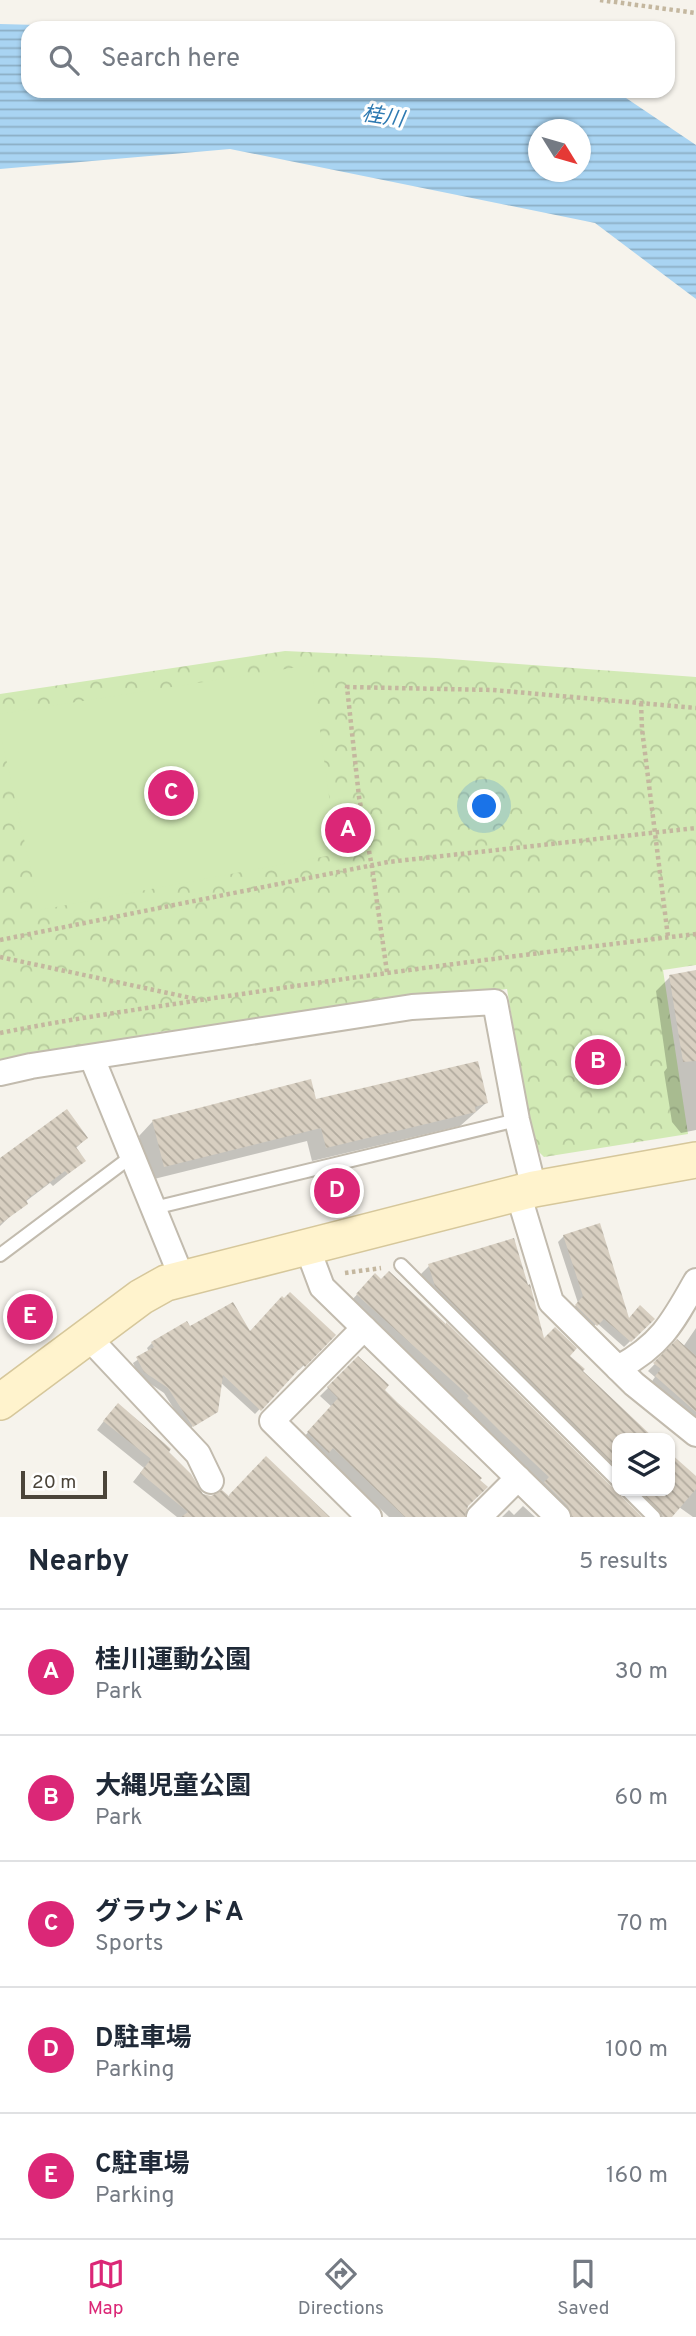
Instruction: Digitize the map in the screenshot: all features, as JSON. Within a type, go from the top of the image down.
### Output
[{"type":"street","points":[[0,1073],[412,1007],[495,1002],[517,1120],[526,1191],[551,1302],[618,1368],[696,1434]]},
{"type":"street","points":[[92,1058],[182,1278]]},
{"type":"street","points":[[0,1402],[141,1297],[166,1283],[526,1191],[696,1160]]},
{"type":"street","points":[[307,1247],[322,1287],[558,1517]]},
{"type":"street","points":[[618,1368],[642,1355],[672,1324],[696,1281]]},
{"type":"street","points":[[364,1328],[272,1421],[369,1517]]},
{"type":"street","points":[[88,1337],[198,1454],[211,1481]]},
{"type":"street","points":[[479,1517],[518,1478]]},
{"type":"lane","points":[[154,1208],[517,1120]]},
{"type":"lane","points":[[0,1255],[132,1156]]},
{"type":"lane","points":[[401,1265],[612,1475]]},
{"type":"lane","points":[[633,1496],[654,1517]]},
{"type":"path","points":[[600,0],[696,13]]},
{"type":"path","points":[[387,972],[359,797],[347,687],[493,690],[696,708]]},
{"type":"path","points":[[641,703],[668,937]]},
{"type":"path","points":[[0,940],[387,862],[696,828]]},
{"type":"path","points":[[0,1033],[387,972],[696,934]]},
{"type":"path","points":[[0,957],[200,1000]]},
{"type":"green space","points":[[285,651],[436,658],[696,677],[696,965],[663,970],[688,1134],[544,1157],[533,1146],[507,989],[159,1032],[0,1061],[0,694]]},
{"type":"green space","points":[[311,665],[337,854],[40,910],[0,732],[0,714]]},
{"type":"water","name":"桂川","points":[[0,24],[21,25],[21,98],[626,98],[696,145],[696,299],[595,223],[230,149],[0,169]]},
{"type":"building","points":[[696,970],[696,1061],[683,1062],[669,975]]},
{"type":"building","points":[[478,1061],[488,1103],[475,1107],[476,1112],[326,1148],[321,1128],[164,1167],[152,1120],[311,1079],[316,1099]]},
{"type":"building","points":[[67,1109],[88,1138],[76,1147],[86,1161],[68,1174],[65,1171],[26,1200],[28,1204],[0,1224],[0,1158]]},
{"type":"building","points":[[600,1223],[629,1318],[640,1305],[655,1319],[631,1342],[604,1319],[597,1326],[575,1305],[583,1296],[563,1235]]},
{"type":"building","points":[[514,1238],[528,1285],[530,1284],[544,1338],[555,1327],[577,1348],[570,1356],[585,1369],[583,1371],[649,1433],[612,1433],[612,1463],[435,1286],[428,1264]]},
{"type":"building","points":[[389,1271],[446,1322],[612,1486],[612,1496],[621,1496],[642,1517],[572,1517],[568,1506],[544,1482],[549,1477],[467,1398],[469,1396],[356,1294],[375,1273],[381,1279]]},
{"type":"building","points":[[290,1292],[336,1335],[305,1367],[303,1365],[261,1411],[223,1375],[218,1412],[193,1427],[168,1388],[144,1372],[136,1357],[154,1347],[151,1342],[187,1321],[190,1326],[233,1302],[250,1331],[282,1296],[284,1298]]},
{"type":"building","points":[[677,1339],[696,1356],[696,1412],[655,1376],[661,1369],[653,1363]]},
{"type":"building","points":[[358,1356],[389,1385],[385,1390],[482,1478],[480,1480],[488,1487],[468,1506],[465,1517],[405,1517],[333,1448],[329,1453],[307,1432],[338,1398],[327,1387]]},
{"type":"building","points":[[118,1403],[171,1449],[169,1452],[191,1474],[203,1494],[211,1496],[222,1490],[230,1497],[266,1456],[330,1517],[181,1517],[188,1512],[140,1473],[151,1459],[103,1421]]},
{"type":"building","points":[[675,1457],[696,1476],[696,1489],[672,1517],[663,1517],[645,1496],[675,1496]]},
{"type":"place","name":"グラウンドA","points":[[171,793]]},
{"type":"place","name":"桂川運動公園","points":[[348,830]]},
{"type":"place","name":"大縄児童公園","points":[[598,1062]]},
{"type":"place","name":"D駐車場","points":[[337,1191]]},
{"type":"place","name":"C駐車場","points":[[30,1317]]}]
